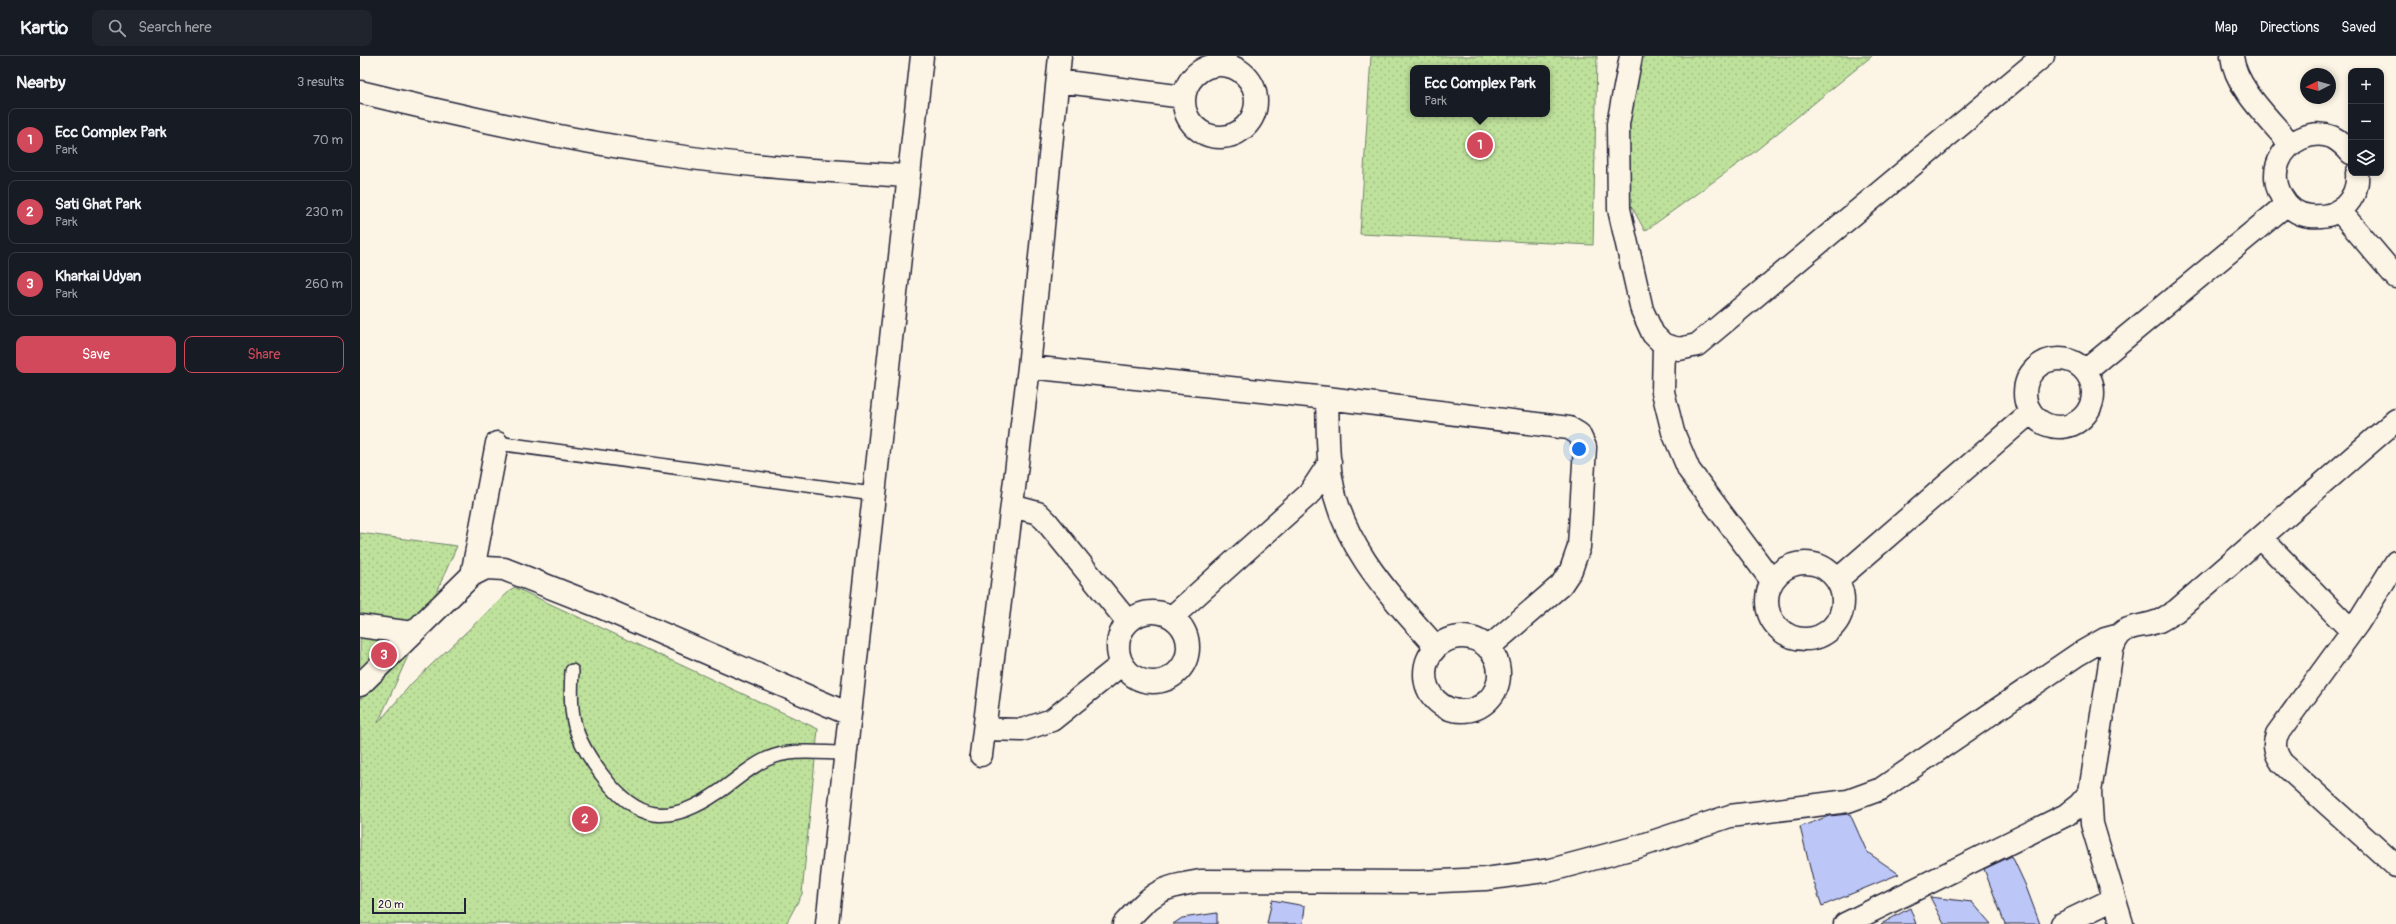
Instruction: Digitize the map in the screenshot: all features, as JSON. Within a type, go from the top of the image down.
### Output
[{"type":"street","points":[[827,924],[922,56]]},
{"type":"street","points":[[981,755],[1029,367],[1060,56]]},
{"type":"street","points":[[1631,56],[1618,124],[1619,210],[1642,310],[1653,334],[1664,345],[1679,349],[1697,346],[2043,56]]},
{"type":"street","points":[[2232,56],[2235,73],[2241,85],[2291,145]]},
{"type":"street","points":[[1058,81],[1184,97]]},
{"type":"street","points":[[360,92],[417,106],[670,155],[772,167],[909,176]]},
{"type":"street","points":[[2348,150],[2332,137],[2320,135],[2307,136],[2291,145],[2279,161],[2276,174],[2278,187],[2287,204],[2305,216],[2319,217],[2339,210],[2353,195],[2357,176]]},
{"type":"street","points":[[2085,371],[2287,204]]},
{"type":"street","points":[[2339,210],[2396,277]]},
{"type":"street","points":[[1664,345],[1664,392],[1674,432],[1689,470],[1772,581]]},
{"type":"street","points":[[2056,358],[2077,363],[2085,371],[2091,381],[2093,392],[2091,404],[2077,422],[2066,426],[2054,426],[2043,423],[2031,412],[2025,396],[2025,385],[2036,367],[2045,361],[2056,358]]},
{"type":"street","points":[[1029,367],[1327,398],[1569,428],[1579,434],[1585,447],[1579,547],[1571,570],[1561,585],[1488,648]]},
{"type":"street","points":[[1327,398],[1331,476],[1338,509],[1351,540],[1366,566],[1436,647]]},
{"type":"street","points":[[1837,580],[2031,412]]},
{"type":"street","points":[[1124,924],[1145,901],[1158,891],[1176,885],[1200,881],[1420,882],[1500,877],[1551,870],[1637,847],[1730,816],[1848,801],[1881,789],[2077,655],[2105,639],[2116,636],[2126,629],[2159,621],[2176,611],[2396,420]]},
{"type":"street","points":[[472,575],[497,443]]},
{"type":"street","points":[[1172,617],[1309,494],[1330,462]]},
{"type":"street","points":[[1012,506],[1038,513],[1128,622]]},
{"type":"street","points":[[2261,538],[2342,623],[2346,626],[2358,623]]},
{"type":"street","points":[[2396,562],[2358,623],[2277,734],[2274,742],[2275,750],[2282,763],[2396,866]]},
{"type":"street","points":[[1810,563],[1830,572],[1837,580],[1844,600],[1841,613],[1835,625],[1826,634],[1814,639],[1801,640],[1788,636],[1778,629],[1770,618],[1767,606],[1767,592],[1772,581],[1788,566],[1810,563]]},
{"type":"street","points":[[360,685],[472,575],[486,568],[504,570],[598,606],[849,714]]},
{"type":"street","points":[[1149,612],[1161,613],[1172,617],[1186,636],[1188,648],[1185,660],[1179,670],[1171,677],[1160,682],[1149,682],[1138,679],[1122,664],[1118,643],[1121,632],[1128,622],[1149,612]]},
{"type":"street","points":[[360,626],[413,633]]},
{"type":"street","points":[[2116,636],[2112,650],[2090,792],[2092,824],[2122,924]]},
{"type":"street","points":[[1457,637],[1469,638],[1480,642],[1488,648],[1496,660],[1498,671],[1497,684],[1492,695],[1484,704],[1473,710],[1460,711],[1448,709],[1437,702],[1430,693],[1425,680],[1425,668],[1429,657],[1436,647],[1446,640],[1457,637]]},
{"type":"street","points":[[984,729],[1022,730],[1052,720],[1122,664]]},
{"type":"street","points":[[1845,924],[2066,815],[2079,805],[2090,792]]},
{"type":"street","points":[[2062,924],[2114,899]]},
{"type":"lane","points":[[497,443],[873,494]]},
{"type":"lane","points":[[572,670],[571,715],[579,738],[591,760],[609,784],[628,804],[646,813],[666,815],[687,810],[716,794],[768,759],[794,752],[845,753]]},
{"type":"green space","points":[[1371,56],[1597,56],[1593,245],[1360,234]]},
{"type":"green space","points":[[1628,56],[1872,56],[1753,153],[1645,231],[1628,200]]},
{"type":"green space","points":[[360,533],[457,546],[378,723],[412,683],[514,587],[818,729],[802,894],[786,924],[360,924]]},
{"type":"building","points":[[1850,814],[1867,852],[1899,874],[1822,906],[1813,880],[1800,827],[1829,816]]},
{"type":"building","points":[[2012,856],[2025,884],[2040,924],[2005,924],[1984,869]]},
{"type":"building","points":[[1930,897],[1972,902],[1991,924],[1944,924]]},
{"type":"building","points":[[1272,900],[1305,906],[1303,924],[1267,924]]},
{"type":"building","points":[[1910,908],[1916,924],[1881,924]]},
{"type":"building","points":[[1217,913],[1217,924],[1173,924],[1182,918]]},
{"type":"place","name":"Ecc Complex Park","points":[[1480,145]]},
{"type":"place","name":"Kharkai Udyan","points":[[384,655]]},
{"type":"place","name":"Sati Ghat Park","points":[[585,819]]}]
